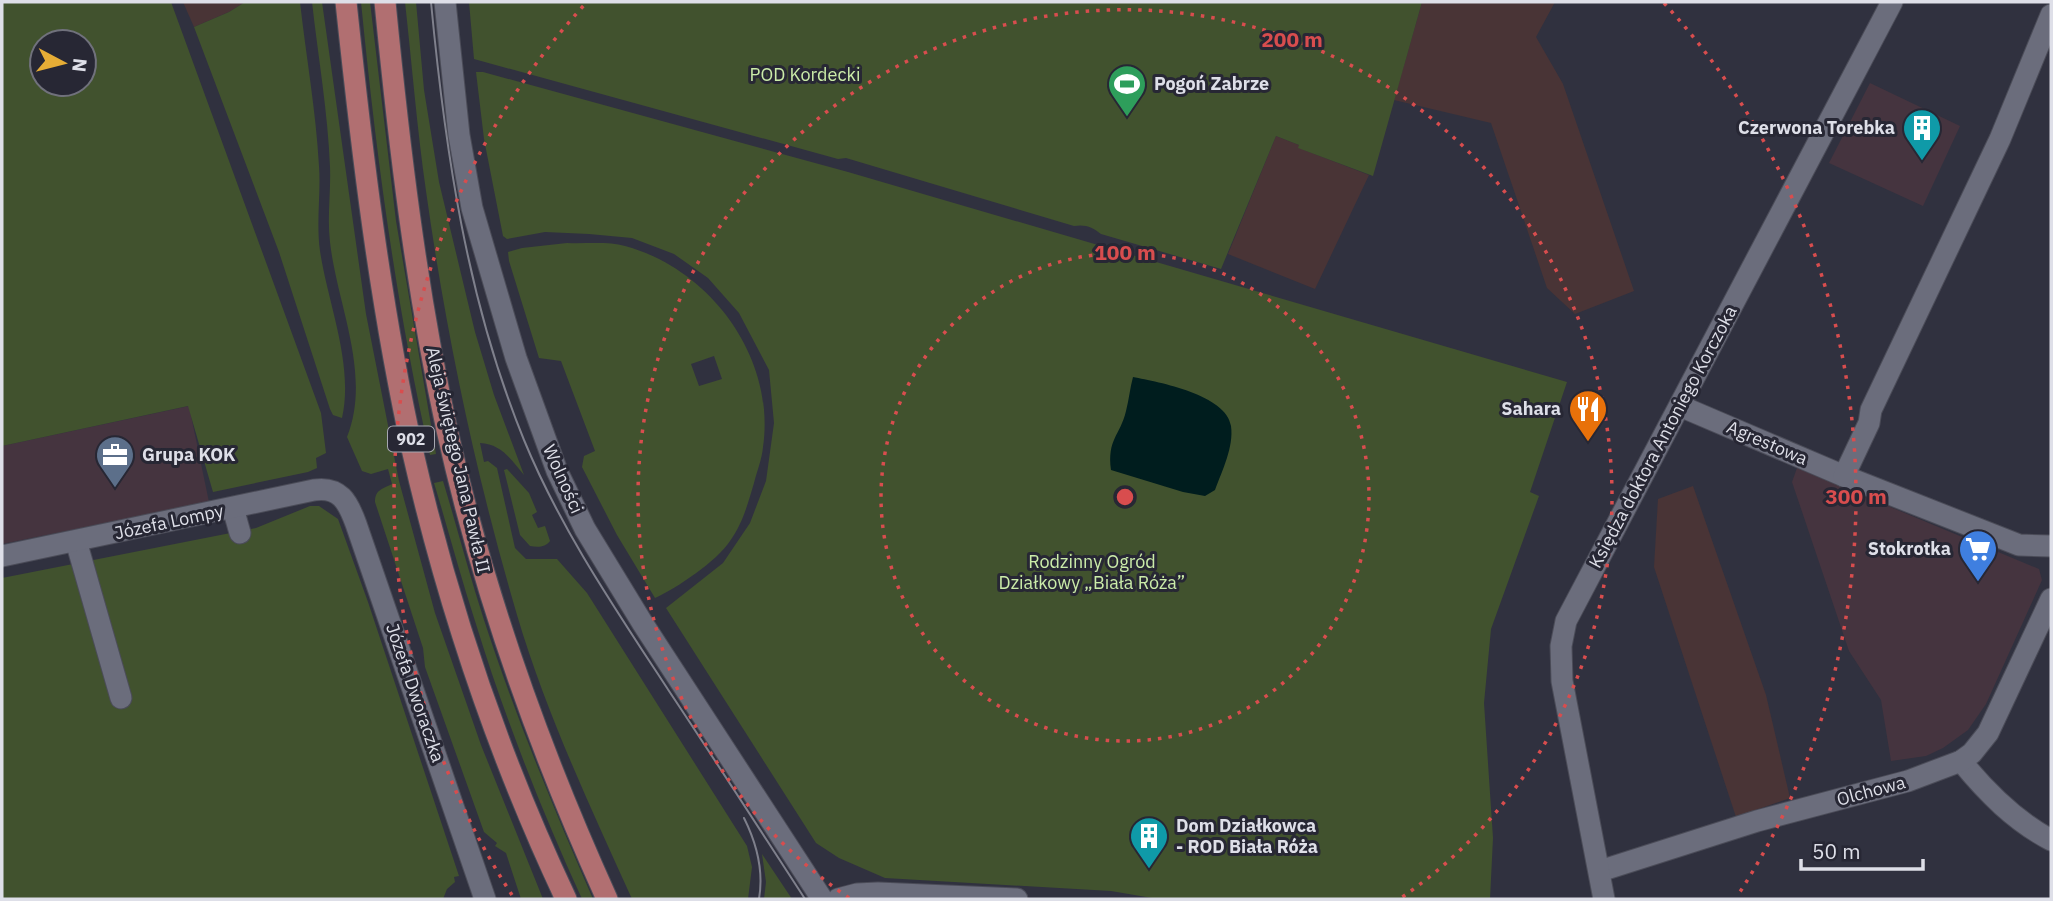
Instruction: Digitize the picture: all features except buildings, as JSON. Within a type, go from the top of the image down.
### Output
[{"type":"main road","name":"902","points":[[346,2],[374,238],[413,451],[438,554],[462,636],[494,727],[566,899]]},
{"type":"main road","name":"Aleja świętego Jana Pawła II","points":[[385,2],[410,221],[424,315],[447,431],[493,603],[522,692],[568,810],[607,899]]},
{"type":"street","name":"Wolności","points":[[445,2],[459,135],[472,208],[516,358],[557,471],[585,529],[643,624],[822,899]]},
{"type":"street","name":"Księdza doktora Antoniego Korczoka","points":[[1604,899],[1562,681],[1561,646],[1566,621],[1892,2]]},
{"type":"street","points":[[1844,476],[1869,424],[1871,410],[2000,139],[2051,15]]},
{"type":"street","name":"Agrestowa","points":[[1679,406],[1844,476],[2019,545],[2051,546]]},
{"type":"street","name":"Józefa Lompy","points":[[2,556],[314,490],[337,491]]},
{"type":"street","name":"Józefa Dworaczka","points":[[337,491],[348,504],[356,524],[485,899]]},
{"type":"street","points":[[233,508],[240,533]]},
{"type":"street","points":[[76,541],[121,698]]},
{"type":"street","name":"Olchowa","points":[[1600,871],[1757,821],[1908,781],[1961,761],[1972,753],[1988,733],[2051,599]]},
{"type":"street","points":[[1961,761],[1990,795],[2020,820],[2051,839]]},
{"type":"street","points":[[838,899],[878,893],[1017,899]]},
{"type":"shaded area","points":[[183,2],[245,2],[194,27]]},
{"type":"shaded area","points":[[1422,2],[1555,2],[1536,37],[1563,84],[1634,291],[1575,314],[1547,288],[1491,123],[1394,100]]},
{"type":"shaded area","points":[[1870,83],[1960,126],[1923,206],[1829,163]]},
{"type":"shaded area","points":[[1276,136],[1299,145],[1299,148],[1369,175],[1315,289],[1228,254]]},
{"type":"shaded area","points":[[1133,377],[1159,382],[1205,398],[1227,415],[1231,426],[1231,442],[1215,490],[1205,496],[1183,492],[1111,470],[1112,444],[1127,407]]},
{"type":"shaded area","points":[[189,406],[209,502],[2,544],[2,446]]},
{"type":"shaded area","points":[[1797,468],[2039,569],[2042,580],[1986,704],[1968,730],[1943,748],[1926,756],[1891,761],[1881,700],[1849,651],[1792,482]]},
{"type":"shaded area","points":[[1693,486],[1766,695],[1790,798],[1736,817],[1654,567],[1658,499]]},
{"type":"green space","points":[[2,2],[171,2],[321,413],[326,453],[316,458],[317,468],[308,472],[213,492],[188,406],[2,446]]},
{"type":"green space","points":[[245,2],[300,2],[318,145],[320,251],[345,377],[342,418],[333,415],[330,409],[279,252],[194,27]]},
{"type":"green space","points":[[312,2],[322,2],[366,314],[399,481],[435,613],[481,745],[543,899],[521,899],[506,853],[495,846],[497,843],[484,832],[425,667],[423,648],[375,502],[378,492],[392,484],[388,469],[371,474],[362,471],[347,437],[354,413],[354,364],[330,242],[329,147]]},
{"type":"green space","points":[[361,2],[370,2],[396,221],[436,454],[430,455],[388,230]]},
{"type":"green space","points":[[405,2],[416,2],[424,90],[439,182],[475,332],[494,395],[524,475],[500,449],[480,443],[484,462],[488,461],[497,468],[515,548],[526,559],[557,559],[587,593],[747,846],[752,867],[748,899],[632,899],[541,688],[517,615],[488,510],[453,351],[426,191]]},
{"type":"green space","name":"Pogoń Zabrze","points":[[469,2],[1422,2],[1373,176],[1298,148],[1299,145],[1276,136],[1221,269],[1101,234],[1089,227],[1074,226],[846,158],[838,159],[474,59]]},
{"type":"green space","name":"Rodzinny Ogród Działkowy „Biała Róża”","points":[[476,72],[848,172],[1567,382],[1530,492],[1539,496],[1491,629],[1484,703],[1493,838],[1490,899],[1158,899],[1111,891],[885,878],[839,858],[816,843],[666,608],[723,563],[750,523],[766,481],[774,423],[769,370],[739,313],[708,278],[674,254],[632,238],[545,232],[507,239],[503,236],[484,139]]},
{"type":"green space","points":[[567,243],[611,244],[625,246],[656,258],[684,274],[709,296],[731,321],[747,350],[759,381],[764,413],[762,456],[745,513],[735,534],[724,549],[706,565],[655,598],[617,535],[582,467],[584,456],[595,451],[561,361],[539,358],[509,261],[508,252]],"holes":[[[714,356],[722,379],[699,386],[691,364]]]},
{"type":"green space","points":[[507,469],[529,493],[537,512],[532,515],[538,528],[545,526],[550,541],[546,545],[530,546],[520,535],[504,470]]},
{"type":"green space","points":[[443,481],[508,691],[593,899],[582,899],[511,727],[486,657],[434,483]]},
{"type":"green space","points":[[310,506],[319,506],[338,519],[368,602],[459,876],[454,877],[455,882],[447,889],[443,899],[2,899],[2,578],[256,528]]},
{"type":"green space","points":[[762,854],[792,899],[764,899],[766,882]]},
{"type":"tram line","points":[[431,2],[443,113],[461,224],[487,334],[524,440],[555,506],[590,569],[805,899]]},
{"type":"tram line","points":[[744,818],[758,857],[761,878],[759,899]]},
{"type":"place","name":"Pogoń Zabrze","points":[[1127,118]]},
{"type":"place","name":"Czerwona Torebka","points":[[1922,162]]},
{"type":"place","name":"Sahara","points":[[1588,443]]},
{"type":"place","name":"Grupa KOK","points":[[115,489]]},
{"type":"place","name":"Stokrotka","points":[[1978,583]]},
{"type":"place","name":"Dom Działkowca - ROD Biała Róża","points":[[1149,870]]},
{"type":"park label","name":"POD Kordecki","points":[[805,75]]}]
